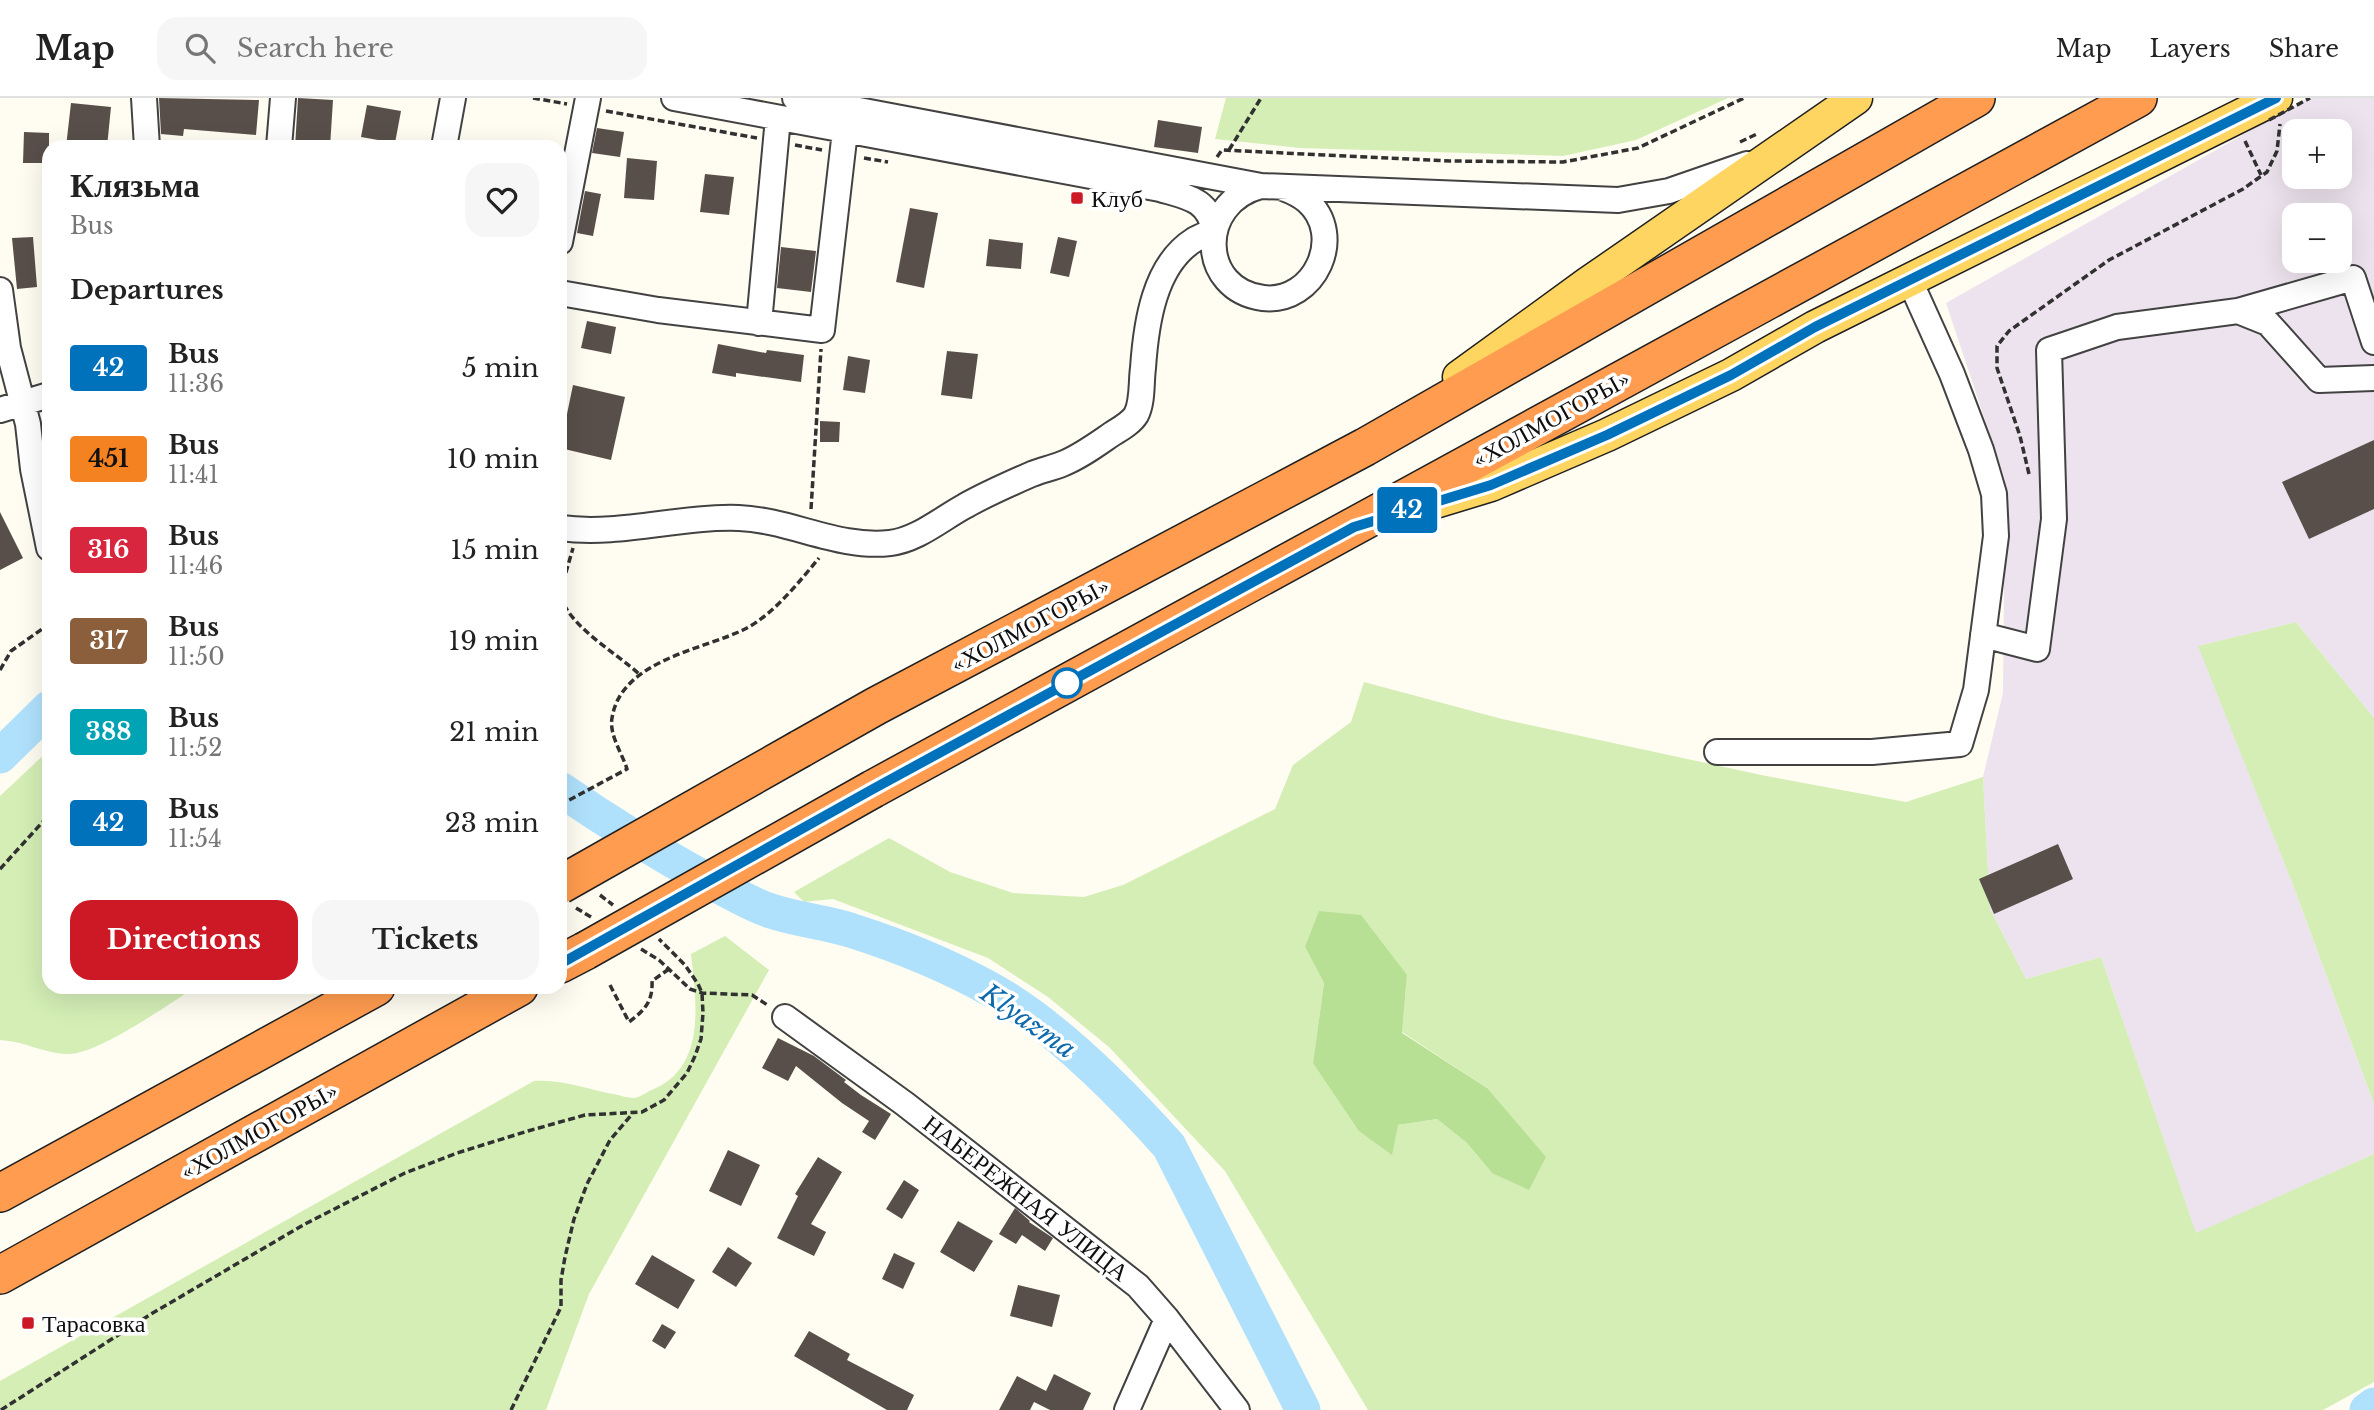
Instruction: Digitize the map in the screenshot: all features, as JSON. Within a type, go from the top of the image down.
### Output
[{"type":"highway","name":"«ХОЛМОГОРЫ»","points":[[567,882],[900,693],[1364,447],[1976,98]]},
{"type":"highway","name":"«ХОЛМОГОРЫ»","points":[[573,957],[873,789],[2138,98]]},
{"type":"highway","points":[[0,1193],[363,994]]},
{"type":"highway","name":"«ХОЛМОГОРЫ»","points":[[0,1275],[506,994]]},
{"type":"main road","points":[[1364,447],[1587,284],[1769,142],[1856,98]]},
{"type":"main road","points":[[1354,527],[1491,485],[1607,435],[1731,375],[1815,327],[2273,107]]},
{"type":"street","points":[[144,98],[146,140]]},
{"type":"street","points":[[280,140],[283,98]]},
{"type":"street","points":[[445,140],[453,98]]},
{"type":"street","points":[[567,206],[588,98]]},
{"type":"street","points":[[674,98],[1160,188],[1196,200],[1208,210],[1214,231],[1216,261],[1226,278],[1238,288],[1262,298],[1294,292],[1308,282],[1320,265],[1325,242],[1320,218],[1308,201],[1270,187],[795,98]]},
{"type":"street","points":[[759,323],[778,118]]},
{"type":"street","points":[[567,294],[658,310],[822,330],[845,131]]},
{"type":"street","points":[[569,529],[608,531],[708,519],[741,518],[862,544],[892,543],[926,530],[965,505],[1089,451],[1128,424],[1136,415],[1150,312],[1168,267],[1194,240],[1214,231],[1223,210],[1249,189],[1270,187],[1618,200],[1668,191],[1769,142]]},
{"type":"street","points":[[1983,635],[2037,649],[2054,519],[2049,350],[2117,327],[2238,311],[2353,278],[2374,342]]},
{"type":"street","points":[[1717,752],[1872,752],[1960,744],[1976,690],[1996,536],[1994,494],[1981,450],[1952,374],[1910,281]]},
{"type":"street","points":[[0,290],[8,348],[10,407],[28,424],[42,513]]},
{"type":"street","points":[[2238,311],[2268,323],[2319,380],[2374,378]]},
{"type":"street","points":[[10,407],[42,397]]},
{"type":"street","name":"НАБЕРЕЖНАЯ УЛИЦА","points":[[785,1017],[905,1104],[1138,1286],[1237,1410]]},
{"type":"street","points":[[1127,1410],[1167,1319]]},
{"type":"path","points":[[1229,150],[1261,98]]},
{"type":"path","points":[[1216,158],[1222,149],[1450,161],[1563,162],[1638,148],[1744,98]]},
{"type":"path","points":[[2031,481],[2020,436],[1997,368],[1997,346],[2008,331],[2109,260],[2243,189],[2262,176],[2267,172],[2277,151],[2273,107],[2310,98]]},
{"type":"path","points":[[2242,135],[2262,176]]},
{"type":"path","points":[[1733,145],[1769,142]]},
{"type":"path","points":[[810,531],[822,330]]},
{"type":"path","points":[[567,801],[627,769],[613,735],[611,719],[626,688],[660,662],[747,628],[799,582],[838,538]]},
{"type":"path","points":[[567,611],[574,620],[640,675]]},
{"type":"path","points":[[0,670],[11,651],[42,630]]},
{"type":"path","points":[[0,869],[42,823]]},
{"type":"path","points":[[610,985],[629,1022],[648,1005],[652,996],[652,981],[669,969]]},
{"type":"path","points":[[1,1410],[151,1314],[305,1224],[405,1172],[457,1153],[585,1115],[650,1109],[664,1100],[687,1073],[701,1040],[702,993],[752,995],[785,1017]]},
{"type":"path","points":[[511,1410],[561,1307],[565,1257],[574,1219],[587,1184],[610,1140],[634,1112]]},
{"type":"shaded area","points":[[2308,98],[2374,98],[2374,718],[2296,622],[2199,646],[2293,885],[2374,1104],[2374,1154],[2196,1234],[2101,957],[2026,979],[1990,909],[1983,777],[2003,693],[2005,480],[1946,303]]},
{"type":"green space","points":[[1226,98],[1728,98],[1636,140],[1563,156],[1300,148],[1215,139]]},
{"type":"green space","points":[[2296,622],[2374,718],[2374,1104],[2293,885],[2198,646]]},
{"type":"green space","points":[[1364,682],[1502,719],[1766,776],[1906,802],[1983,777],[1990,909],[2026,979],[2101,957],[2196,1233],[2374,1154],[2374,1382],[2323,1410],[1368,1410],[1225,1171],[1109,1047],[1048,997],[988,958],[833,899],[804,902],[794,892],[889,838],[950,872],[1013,893],[1084,897],[1123,885],[1275,809],[1293,765],[1351,722]],"holes":[[[1305,947],[1407,975],[1402,1032],[1487,1088],[1492,1173],[1467,1143],[1437,1119],[1398,1125],[1313,1063],[1324,983]]]},
{"type":"green space","points":[[42,757],[42,994],[185,994],[114,1038],[81,1052],[51,1052],[0,1040],[0,796]]},
{"type":"green space","points":[[1319,911],[1361,915],[1407,975],[1402,1033],[1487,1088],[1546,1157],[1529,1190],[1492,1173],[1467,1143],[1437,1119],[1398,1125],[1392,1155],[1359,1131],[1313,1063],[1324,983],[1305,947]]},
{"type":"green space","points":[[725,936],[769,970],[589,1294],[546,1410],[0,1410],[0,1381],[534,1081],[564,1083],[634,1098],[671,1078],[683,1065],[694,1030],[695,991],[691,954]]},
{"type":"building","points":[[159,98],[259,100],[256,135],[184,129],[183,136],[161,134]]},
{"type":"building","points":[[298,98],[333,100],[330,140],[295,140]]},
{"type":"building","points":[[71,103],[111,107],[108,140],[67,140]]},
{"type":"building","points":[[367,105],[401,111],[396,140],[361,137]]},
{"type":"building","points":[[1158,120],[1202,127],[1198,153],[1154,147]]},
{"type":"building","points":[[597,128],[624,132],[620,157],[592,153]]},
{"type":"building","points":[[24,132],[49,133],[49,140],[42,140],[42,163],[23,163]]},
{"type":"building","points":[[627,158],[657,161],[654,200],[624,198]]},
{"type":"building","points":[[705,174],[734,177],[729,215],[700,212]]},
{"type":"building","points":[[585,191],[601,194],[593,236],[577,233]]},
{"type":"building","points":[[910,208],[938,213],[924,288],[896,282]]},
{"type":"building","points":[[33,237],[37,287],[17,289],[12,238]]},
{"type":"building","points":[[1058,237],[1077,241],[1069,277],[1050,273]]},
{"type":"building","points":[[989,239],[1023,243],[1021,269],[986,266]]},
{"type":"building","points":[[781,247],[816,251],[811,292],[777,288]]},
{"type":"building","points":[[587,321],[616,327],[611,354],[581,348]]},
{"type":"building","points":[[718,344],[766,353],[767,350],[804,355],[801,382],[736,373],[736,377],[712,373]]},
{"type":"building","points":[[947,351],[978,354],[972,399],[941,395]]},
{"type":"building","points":[[848,356],[870,360],[865,393],[843,390]]},
{"type":"building","points":[[573,385],[625,397],[611,460],[567,450],[567,414]]},
{"type":"building","points":[[820,421],[840,422],[839,442],[820,442]]},
{"type":"building","points":[[2374,440],[2374,509],[2309,539],[2282,482]]},
{"type":"building","points":[[0,512],[23,558],[0,570]]},
{"type":"building","points":[[2058,844],[2073,879],[1994,914],[1979,879]]},
{"type":"building","points":[[778,1038],[814,1056],[861,1095],[891,1114],[875,1140],[862,1132],[869,1121],[796,1066],[788,1081],[762,1068]]},
{"type":"building","points":[[728,1150],[760,1165],[741,1206],[709,1191]]},
{"type":"building","points":[[818,1157],[842,1172],[811,1224],[826,1232],[814,1256],[777,1238],[798,1196],[795,1194]]},
{"type":"building","points":[[904,1180],[919,1190],[902,1219],[886,1209]]},
{"type":"building","points":[[1015,1208],[1029,1222],[1053,1238],[1045,1251],[1022,1235],[1016,1244],[999,1234]]},
{"type":"building","points":[[958,1221],[993,1241],[974,1272],[940,1252]]},
{"type":"building","points":[[728,1247],[752,1263],[736,1287],[712,1272]]},
{"type":"building","points":[[894,1253],[915,1263],[903,1289],[882,1279]]},
{"type":"building","points":[[652,1255],[695,1280],[678,1309],[635,1284]]},
{"type":"building","points":[[1018,1285],[1060,1295],[1052,1327],[1010,1316]]},
{"type":"building","points":[[662,1324],[676,1332],[665,1349],[652,1341]]},
{"type":"building","points":[[809,1331],[850,1354],[847,1360],[914,1395],[907,1410],[887,1410],[794,1356]]},
{"type":"building","points":[[1054,1374],[1091,1393],[1083,1410],[1050,1410],[1034,1402],[1030,1410],[999,1410],[1017,1376],[1046,1391]]},
{"type":"waterway","name":"Klyazma","points":[[0,756],[42,715]]},
{"type":"waterway","name":"Klyazma","points":[[567,794],[652,848],[747,901],[781,914],[853,931],[940,964],[990,989],[1062,1040],[1108,1081],[1169,1146],[1303,1410]]},
{"type":"waterway","name":"Klyazma","points":[[2367,1410],[2374,1405]]},
{"type":"bus line","name":"42","points":[[567,960],[873,789],[1354,527],[1491,485],[1607,435],[1731,375],[1815,327],[2276,98]]},
{"type":"place","name":"Клуб","points":[[1077,198]]},
{"type":"place","name":"Тарасовка","points":[[28,1323]]}]
